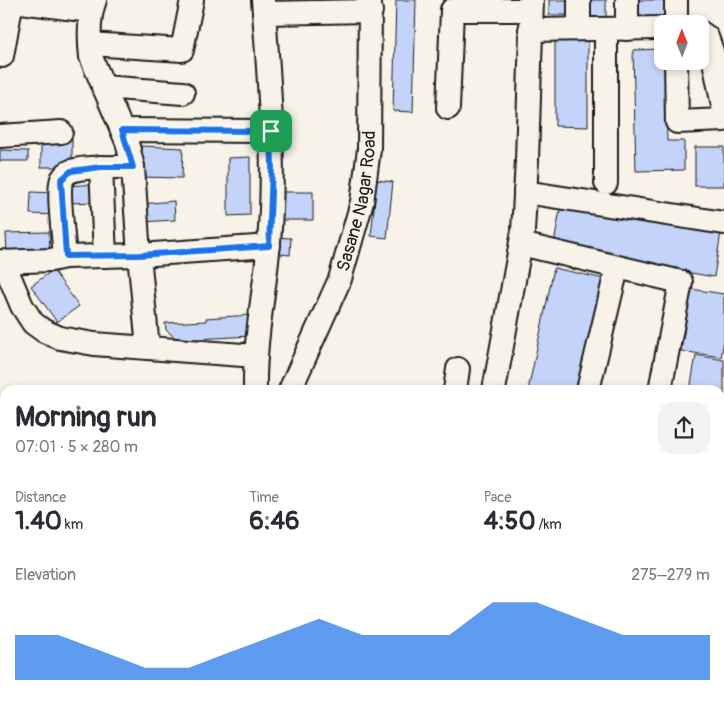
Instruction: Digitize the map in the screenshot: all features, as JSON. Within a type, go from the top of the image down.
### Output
[{"type":"street","points":[[6,0],[93,5],[91,57],[122,130],[133,167],[148,348]]},
{"type":"street","points":[[90,44],[182,50],[192,0]]},
{"type":"street","points":[[579,0],[579,29]]},
{"type":"street","points":[[606,183],[616,29],[627,0]]},
{"type":"street","points":[[676,0],[676,15]]},
{"type":"street","points":[[1,60],[12,1]]},
{"type":"street","points":[[255,385],[256,356],[269,246],[272,167],[269,70],[264,6],[371,6]]},
{"type":"street","name":"Sasane Nagar Road","points":[[292,385],[340,279],[362,202],[369,149],[371,6]]},
{"type":"street","points":[[448,108],[452,10],[531,13],[579,29],[654,28]]},
{"type":"street","points":[[495,385],[521,244],[525,192],[531,13]]},
{"type":"street","points":[[709,43],[724,111]]},
{"type":"street","points":[[676,70],[677,122],[724,120]]},
{"type":"street","points":[[103,87],[183,93]]},
{"type":"street","points":[[122,130],[271,131]]},
{"type":"street","points":[[0,136],[61,132]]},
{"type":"street","points":[[66,256],[61,180],[71,171],[101,167],[133,167]]},
{"type":"street","points":[[101,167],[105,256]]},
{"type":"street","points":[[525,192],[724,223]]},
{"type":"street","points":[[521,244],[681,282],[661,385]]},
{"type":"street","points":[[256,356],[94,344],[60,338],[44,332],[33,323],[22,306],[2,262],[51,260],[66,256],[139,255],[269,246]]},
{"type":"street","points":[[589,385],[617,268]]},
{"type":"building","points":[[396,0],[416,0],[413,112],[393,111]]},
{"type":"building","points":[[549,0],[569,0],[569,15],[549,15]]},
{"type":"building","points":[[586,0],[606,0],[606,17],[586,17]]},
{"type":"building","points":[[639,0],[673,0],[673,15],[654,15],[654,22],[638,22]]},
{"type":"building","points":[[555,34],[588,34],[588,127],[555,126]]},
{"type":"building","points":[[654,49],[654,70],[665,70],[667,141],[684,141],[684,170],[636,171],[633,50]]},
{"type":"building","points":[[41,139],[72,139],[72,167],[41,167]]},
{"type":"building","points":[[141,146],[183,148],[182,178],[140,177]]},
{"type":"building","points":[[695,147],[724,147],[724,186],[695,186]]},
{"type":"building","points":[[0,150],[28,151],[28,161],[0,161]]},
{"type":"building","points":[[250,157],[250,215],[228,216],[228,158]]},
{"type":"building","points":[[377,180],[393,182],[387,238],[371,236]]},
{"type":"building","points":[[97,184],[98,202],[68,203],[67,186]]},
{"type":"building","points":[[31,192],[57,193],[56,215],[30,214]]},
{"type":"building","points":[[280,192],[313,192],[313,220],[281,220]]},
{"type":"building","points":[[174,201],[175,220],[141,222],[140,204]]},
{"type":"building","points":[[561,204],[721,232],[714,277],[553,249]]},
{"type":"building","points":[[49,232],[50,253],[7,254],[6,233]]},
{"type":"building","points":[[273,237],[291,238],[290,255],[271,253]]},
{"type":"building","points":[[554,268],[604,279],[582,385],[529,385]]},
{"type":"building","points":[[53,270],[79,306],[57,322],[31,286]]},
{"type":"building","points":[[691,289],[724,294],[724,340],[721,357],[681,351]]},
{"type":"building","points":[[251,315],[252,336],[178,340],[166,330],[165,323],[206,321],[206,318]]},
{"type":"building","points":[[696,355],[724,360],[724,385],[691,385]]},
{"type":"route","points":[[122,130],[271,131],[271,226],[269,246],[139,255],[66,256],[61,180],[64,175],[71,171],[101,167],[133,167],[122,130]]}]
